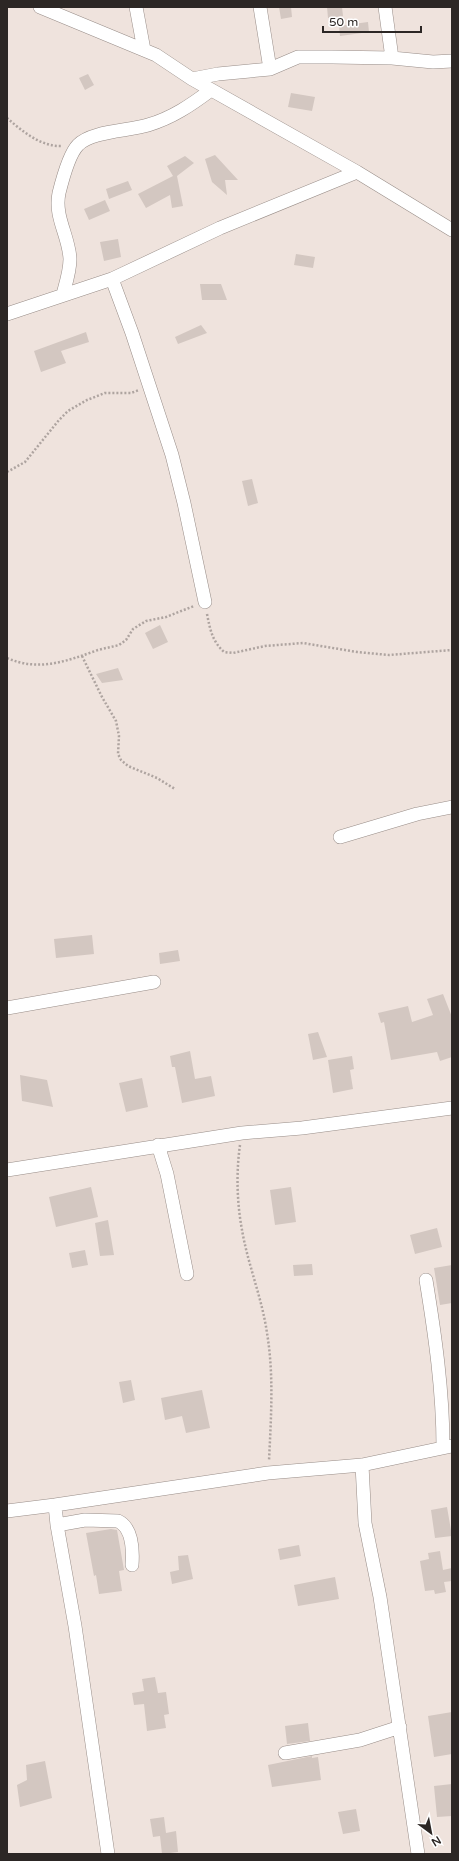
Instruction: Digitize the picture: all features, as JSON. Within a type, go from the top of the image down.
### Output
[{"type":"street","points":[[40,7],[156,55],[192,79],[357,172],[452,230]]},
{"type":"street","points":[[136,7],[144,50]]},
{"type":"street","points":[[260,7],[270,69]]},
{"type":"street","points":[[385,7],[392,58]]},
{"type":"street","points":[[192,79],[218,74],[270,69],[298,57],[392,58],[432,62],[452,61]]},
{"type":"street","points":[[63,294],[69,272],[70,257],[59,216],[58,200],[70,159],[77,146],[91,138],[138,128],[167,118],[179,112],[211,90]]},
{"type":"street","points":[[7,314],[63,294],[112,279],[220,228],[357,172]]},
{"type":"street","points":[[112,279],[137,348],[148,386],[172,455],[205,602]]},
{"type":"street","points":[[340,837],[416,814],[452,807]]},
{"type":"street","points":[[7,1008],[154,982]]},
{"type":"street","points":[[7,1170],[158,1145],[242,1133],[302,1128],[452,1108]]},
{"type":"street","points":[[158,1145],[167,1174],[187,1274]]},
{"type":"street","points":[[7,1511],[268,1473],[362,1465],[448,1446],[426,1280]]},
{"type":"street","points":[[362,1465],[365,1523],[380,1597],[418,1854]]},
{"type":"street","points":[[54,1505],[75,1626],[108,1854]]},
{"type":"street","points":[[57,1525],[85,1520],[118,1521],[123,1523],[131,1539],[132,1565]]},
{"type":"street","points":[[285,1753],[360,1740],[400,1727]]},
{"type":"path","points":[[7,118],[26,134],[40,141],[59,146],[77,146]]},
{"type":"path","points":[[7,472],[25,462],[59,420],[68,411],[86,400],[105,393],[131,393],[148,386]]},
{"type":"path","points":[[7,658],[26,664],[39,666],[64,662],[119,645],[126,640],[133,629],[146,622],[166,617],[205,602],[209,627],[214,642],[224,652],[233,653],[266,646],[303,643],[357,652],[389,655],[452,650]]},
{"type":"path","points":[[82,656],[102,697],[116,721],[119,736],[118,754],[121,760],[128,766],[157,778],[174,789]]},
{"type":"path","points":[[242,1133],[239,1154],[238,1184],[242,1230],[262,1307],[269,1348],[272,1398],[268,1473]]},
{"type":"building","points":[[279,7],[291,7],[292,17],[281,19]]},
{"type":"building","points":[[327,7],[342,7],[343,16],[328,18]]},
{"type":"building","points":[[368,22],[369,32],[340,36],[339,26]]},
{"type":"building","points":[[88,74],[94,85],[85,90],[79,78]]},
{"type":"building","points":[[291,93],[315,97],[312,111],[288,107]]},
{"type":"building","points":[[215,155],[238,180],[225,180],[227,195],[212,182],[205,159]]},
{"type":"building","points":[[185,156],[194,163],[177,176],[183,206],[172,208],[170,195],[146,208],[138,194],[173,176],[167,166]]},
{"type":"building","points":[[128,181],[132,190],[109,199],[106,189]]},
{"type":"building","points":[[105,200],[110,211],[89,220],[84,209]]},
{"type":"building","points":[[118,239],[121,257],[104,261],[100,242]]},
{"type":"building","points":[[296,254],[315,257],[313,268],[294,265]]},
{"type":"building","points":[[200,284],[221,284],[227,300],[202,300]]},
{"type":"building","points":[[201,325],[207,333],[178,344],[175,337]]},
{"type":"building","points":[[86,332],[89,342],[61,351],[66,363],[41,372],[34,351]]},
{"type":"building","points":[[252,479],[258,503],[248,506],[242,481]]},
{"type":"building","points":[[160,625],[168,642],[153,649],[145,633]]},
{"type":"building","points":[[118,668],[123,680],[102,683],[96,674]]},
{"type":"building","points":[[92,935],[94,954],[56,958],[54,939]]},
{"type":"building","points":[[178,950],[180,961],[160,964],[159,953]]},
{"type":"building","points":[[443,994],[452,1017],[452,1057],[440,1061],[437,1052],[391,1060],[384,1022],[381,1023],[378,1013],[408,1006],[412,1022],[433,1015],[427,999]]},
{"type":"building","points":[[318,1032],[327,1057],[313,1060],[308,1034]]},
{"type":"building","points":[[190,1051],[195,1079],[211,1076],[215,1096],[182,1103],[175,1067],[172,1067],[170,1056]]},
{"type":"building","points":[[352,1056],[354,1069],[350,1070],[353,1089],[333,1093],[328,1060]]},
{"type":"building","points":[[20,1075],[47,1080],[53,1107],[22,1101]]},
{"type":"building","points":[[142,1078],[148,1107],[126,1112],[119,1083]]},
{"type":"building","points":[[91,1187],[98,1217],[56,1227],[49,1197]]},
{"type":"building","points":[[291,1187],[296,1222],[275,1225],[270,1190]]},
{"type":"building","points":[[108,1220],[114,1255],[100,1256],[95,1223]]},
{"type":"building","points":[[437,1228],[442,1247],[415,1254],[410,1235]]},
{"type":"building","points":[[85,1250],[88,1265],[72,1268],[69,1253]]},
{"type":"building","points":[[312,1264],[313,1275],[294,1276],[293,1265]]},
{"type":"building","points":[[452,1265],[452,1303],[440,1305],[434,1268]]},
{"type":"building","points":[[131,1380],[135,1400],[123,1403],[119,1382]]},
{"type":"building","points":[[202,1390],[210,1428],[186,1433],[182,1416],[165,1420],[161,1398]]},
{"type":"building","points":[[447,1507],[452,1536],[435,1538],[431,1510]]},
{"type":"building","points":[[111,1529],[117,1530],[124,1570],[119,1571],[122,1591],[99,1594],[86,1533]]},
{"type":"building","points":[[299,1545],[301,1556],[280,1560],[278,1549]]},
{"type":"building","points":[[440,1551],[443,1570],[452,1568],[452,1581],[444,1582],[446,1592],[435,1594],[434,1590],[425,1591],[420,1561],[429,1559],[428,1553]]},
{"type":"building","points":[[188,1555],[193,1579],[172,1584],[170,1572],[179,1570],[178,1556]]},
{"type":"building","points":[[335,1577],[339,1599],[298,1606],[294,1585]]},
{"type":"building","points":[[155,1677],[158,1693],[166,1692],[169,1714],[164,1715],[166,1728],[147,1731],[144,1704],[134,1705],[132,1693],[144,1691],[142,1679]]},
{"type":"building","points":[[452,1712],[452,1754],[434,1757],[428,1716]]},
{"type":"building","points":[[308,1723],[310,1741],[287,1744],[285,1726]]},
{"type":"building","points":[[312,1756],[312,1758],[318,1757],[321,1780],[272,1787],[268,1765]]},
{"type":"building","points":[[45,1761],[52,1798],[20,1807],[17,1785],[27,1780],[26,1765]]},
{"type":"building","points":[[452,1784],[452,1816],[437,1817],[434,1786]]},
{"type":"building","points":[[356,1809],[360,1831],[343,1834],[338,1812]]},
{"type":"building","points":[[164,1817],[166,1833],[176,1831],[178,1852],[162,1854],[160,1836],[153,1837],[150,1819]]}]
